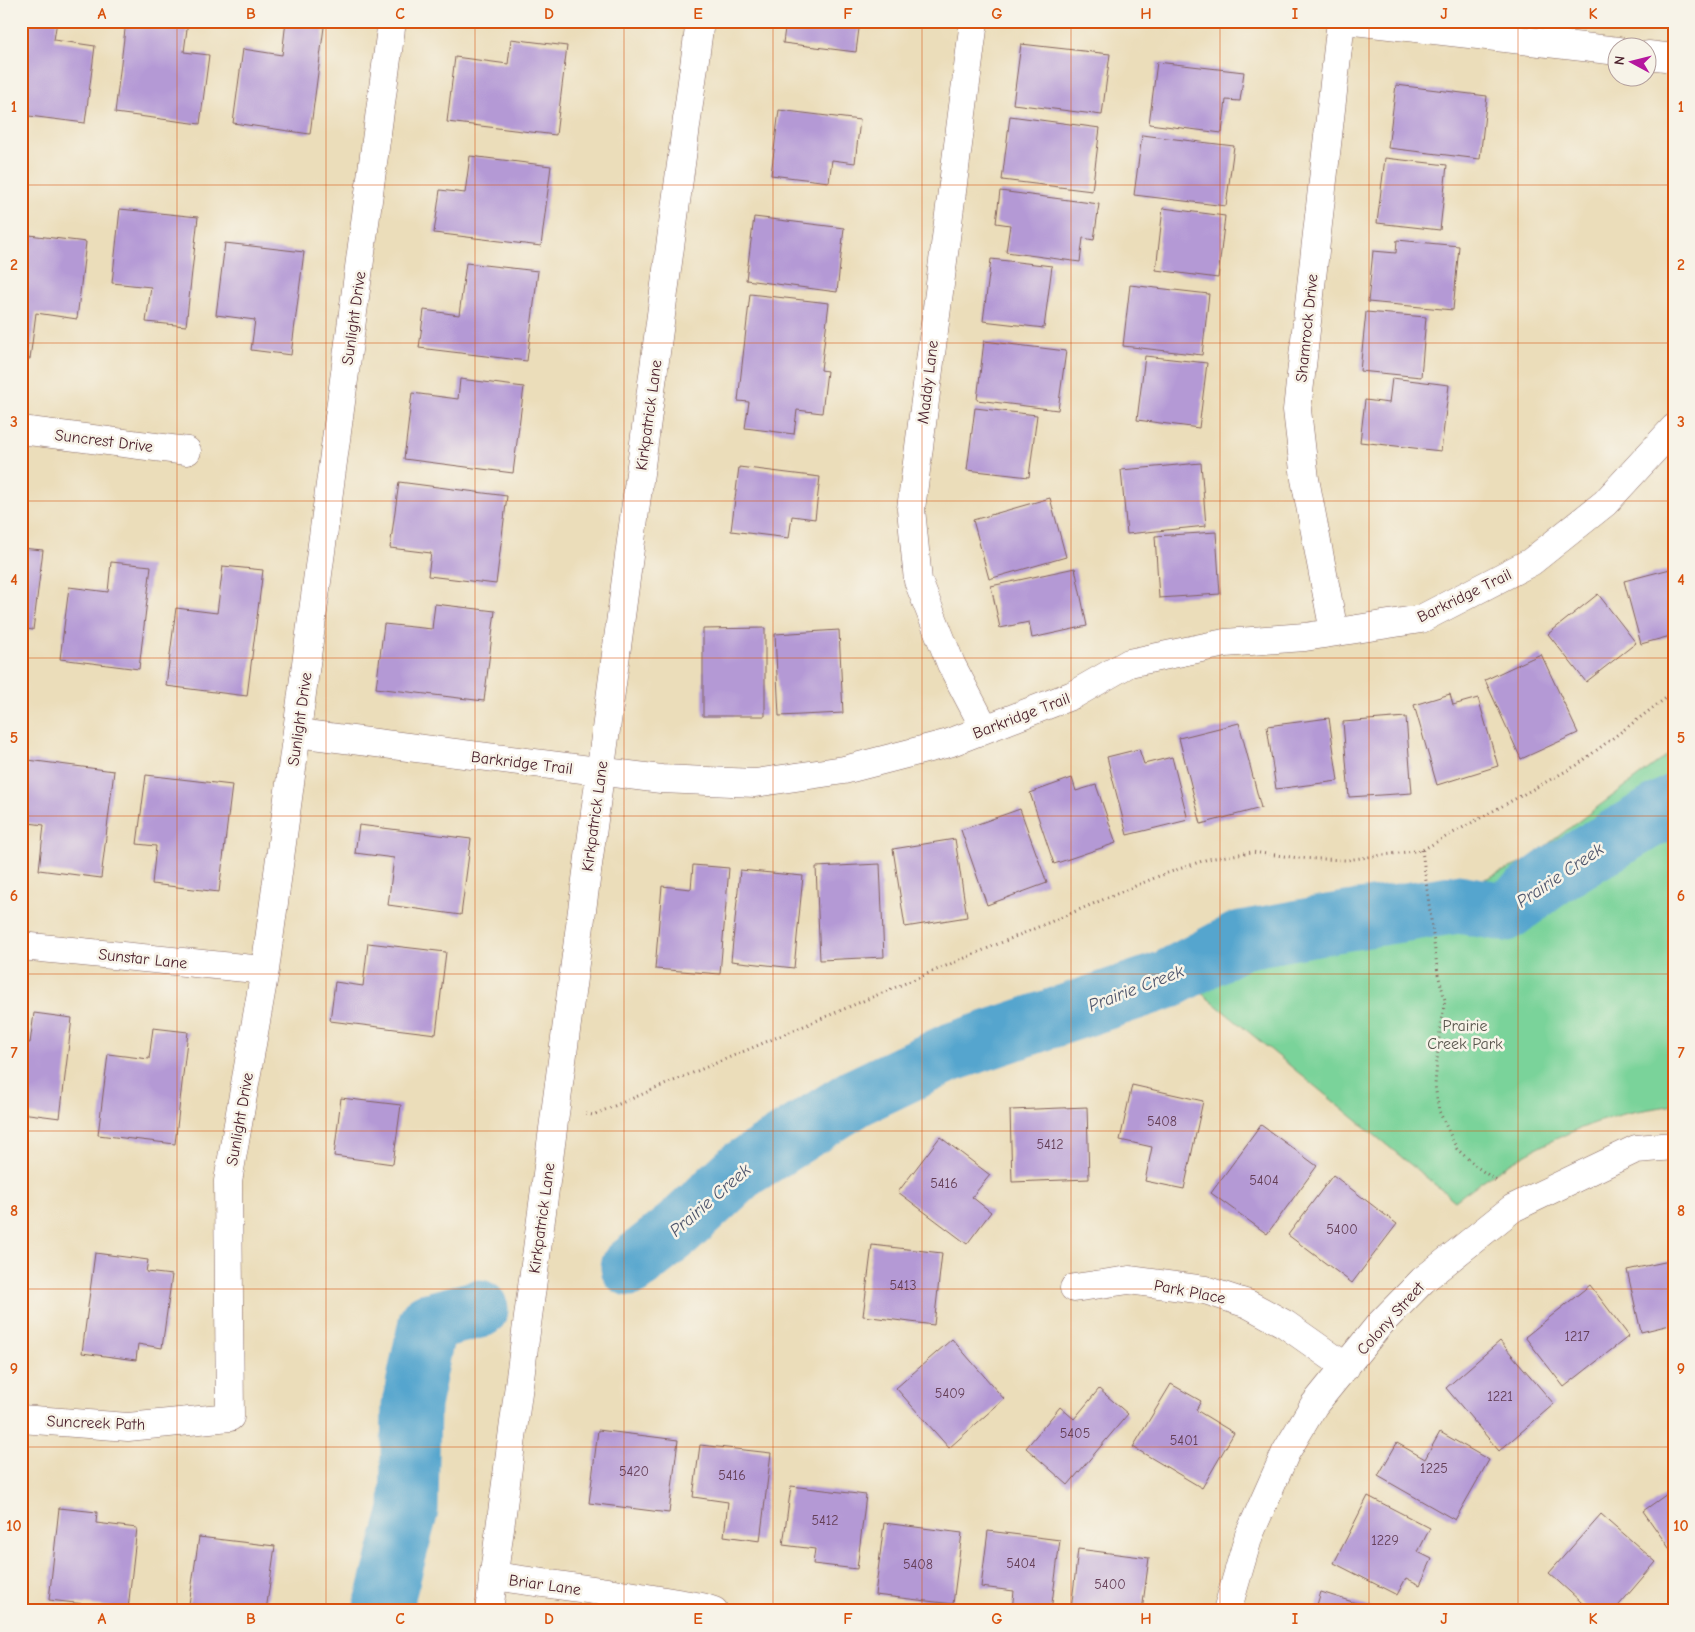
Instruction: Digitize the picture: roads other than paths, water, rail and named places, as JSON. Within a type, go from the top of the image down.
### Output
[{"type":"street","name":"Sunlight Drive","points":[[230,1417],[228,1181],[265,970],[392,21]]},
{"type":"street","name":"Kirkpatrick Lane","points":[[489,1611],[700,21]]},
{"type":"street","name":"Maddy Lane","points":[[974,21],[911,509],[918,581],[951,664],[985,729]]},
{"type":"street","name":"Shamrock Drive","points":[[1334,632],[1305,478],[1297,410],[1341,21]]},
{"type":"street","points":[[1354,21],[1608,50]]},
{"type":"street","points":[[1658,56],[1674,58]]},
{"type":"street","name":"Barkridge Trail","points":[[297,733],[661,779],[756,783],[844,770],[949,743],[1073,695],[1129,662],[1225,642],[1305,637],[1422,619],[1531,562],[1605,503],[1674,428]]},
{"type":"street","name":"Suncrest Drive","points":[[21,430],[188,451]]},
{"type":"street","name":"Sunstar Lane","points":[[21,946],[265,970]]},
{"type":"street","name":"Colony Street","points":[[1227,1611],[1249,1535],[1286,1452],[1314,1405],[1379,1325],[1423,1280],[1513,1208],[1636,1149],[1674,1146]]},
{"type":"street","name":"Park Place","points":[[1074,1288],[1129,1280],[1205,1290],[1248,1304],[1285,1324],[1346,1367]]},
{"type":"street","name":"Suncreek Path","points":[[21,1419],[128,1427],[230,1417]]},
{"type":"street","name":"Briar Lane","points":[[493,1576],[629,1595],[702,1607],[714,1611]]},
{"type":"waterway","name":"Prairie Creek","points":[[630,1267],[678,1229],[741,1170],[855,1098],[949,1053],[1166,980],[1241,940],[1322,925],[1458,904],[1505,912],[1559,872],[1674,804]]},
{"type":"waterway","name":"Prairie Creek","points":[[382,1611],[409,1510],[411,1405],[428,1322],[479,1309]]},
{"type":"park label","name":"Prairie Creek Park","points":[[1465,1034]]}]
